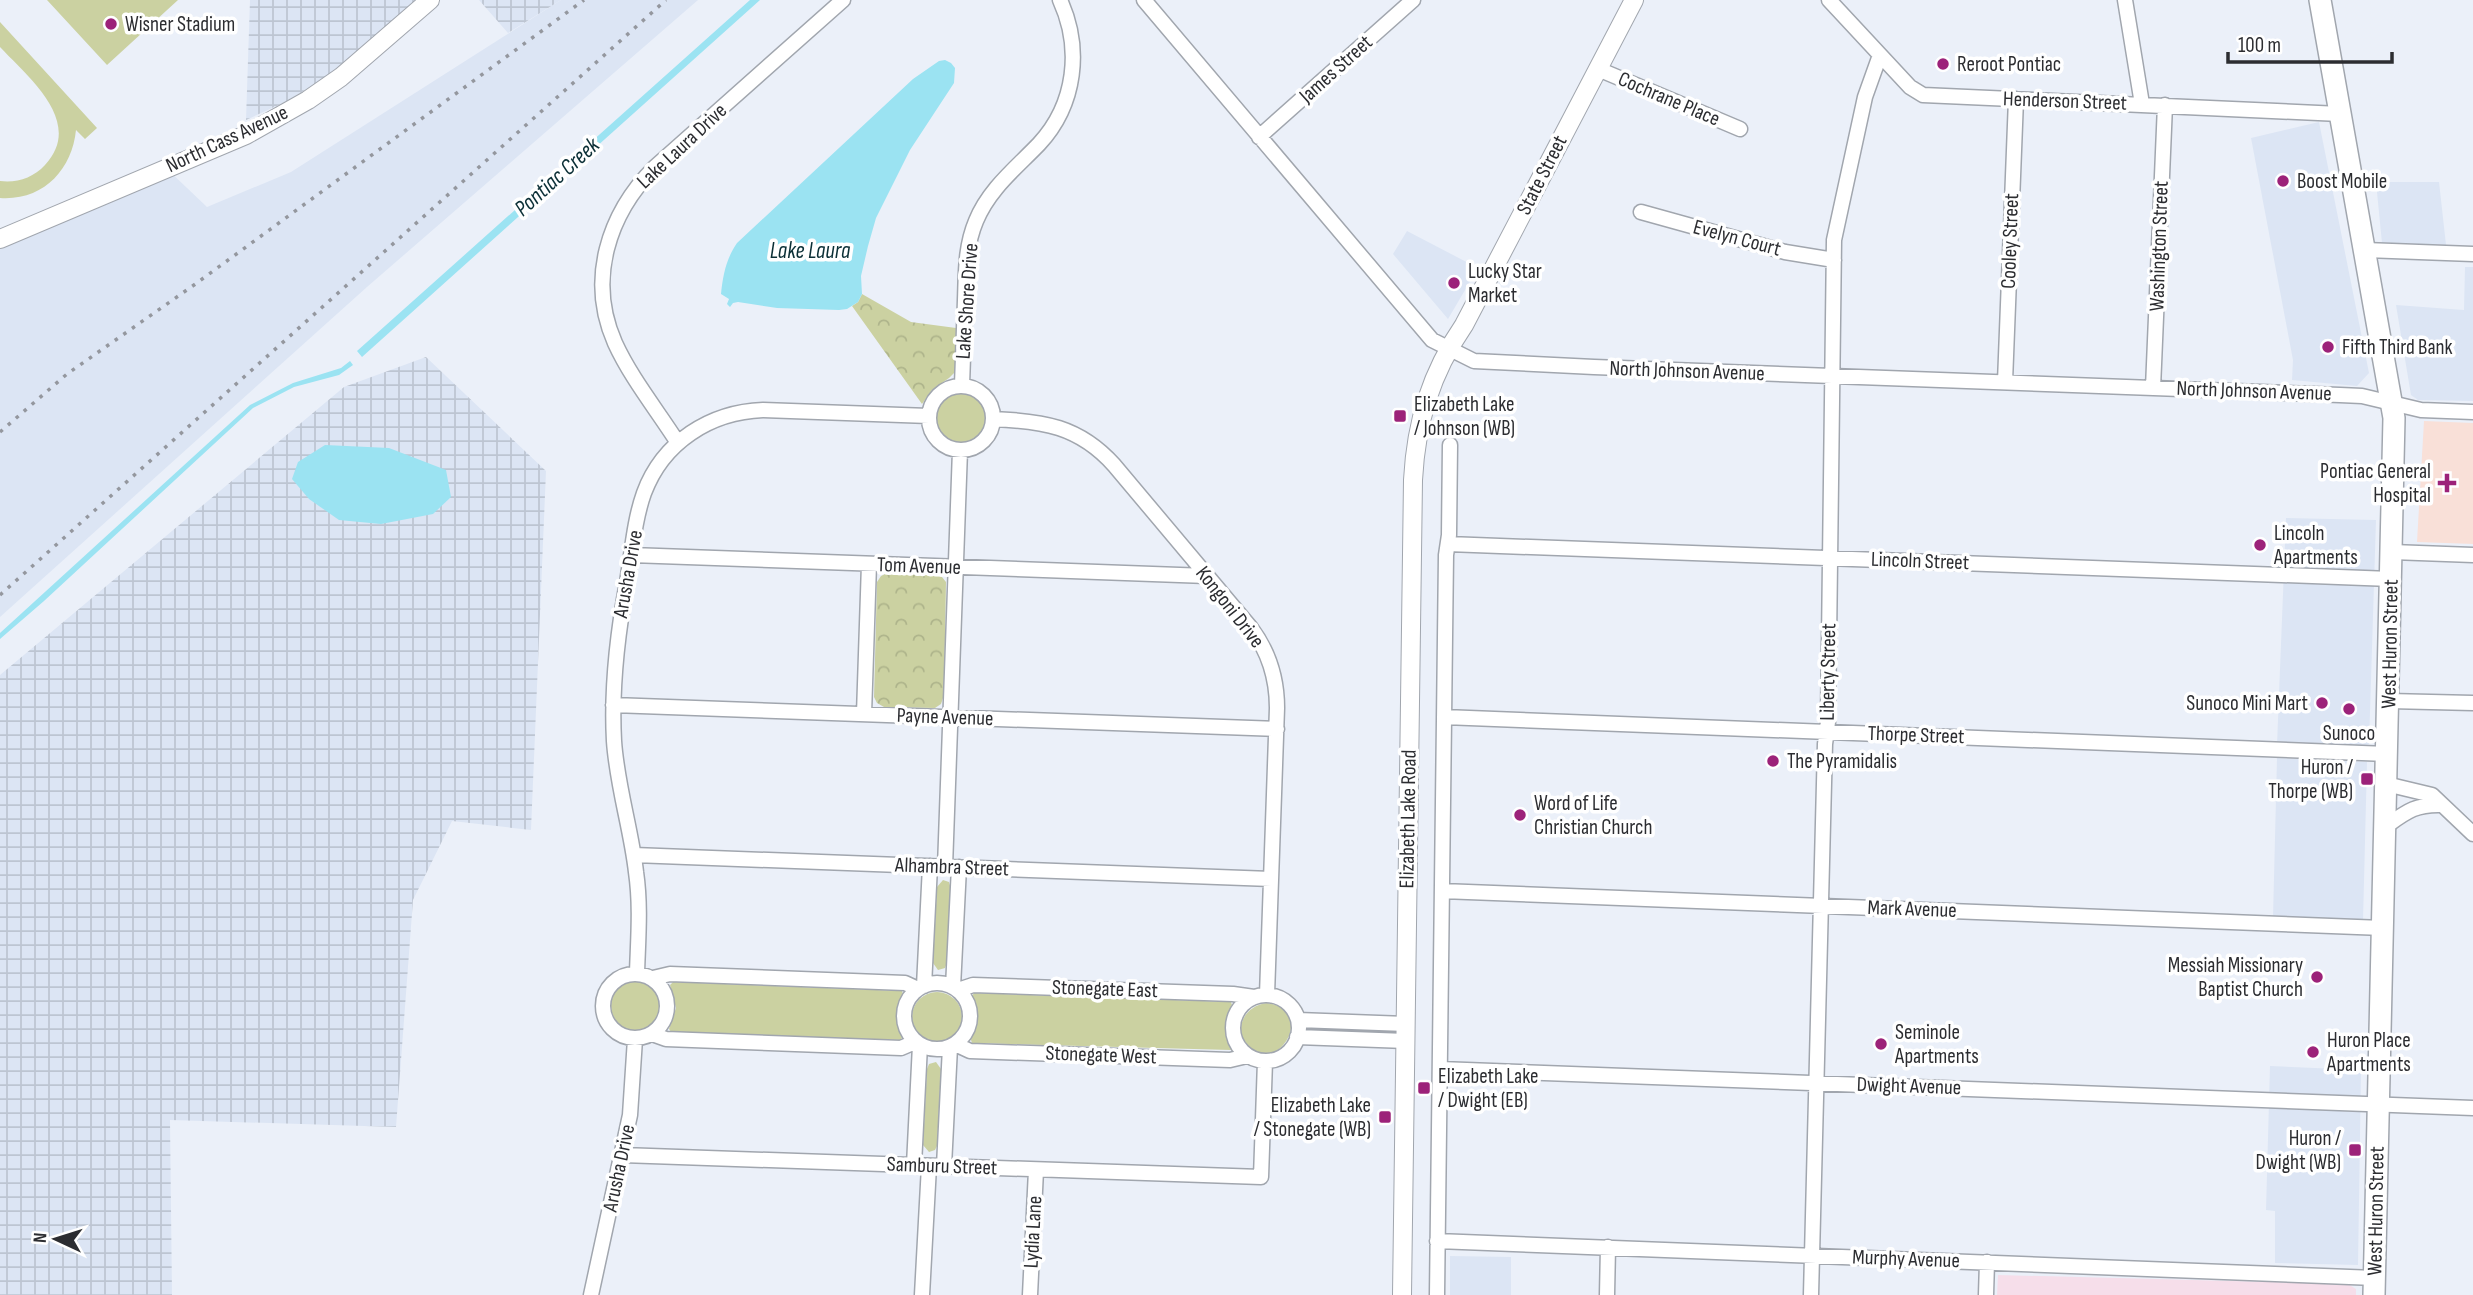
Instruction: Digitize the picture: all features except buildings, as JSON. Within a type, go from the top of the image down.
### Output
[{"type":"highway","name":"West Huron Street","points":[[2320,0],[2392,404],[2395,449],[2375,1286]]},
{"type":"main road","name":"North Cass Avenue","points":[[0,239],[256,130],[341,77],[430,0]]},
{"type":"main road","name":"State Street","points":[[1448,349],[1464,325],[1598,69],[1627,4]]},
{"type":"main road","name":"Elizabeth Lake Road","points":[[1402,1295],[1414,459],[1423,407],[1448,349]]},
{"type":"street","name":"Lake Laura Drive","points":[[678,443],[621,353],[610,329],[603,285],[610,234],[624,205],[648,174],[843,0]]},
{"type":"street","name":"Lake Shore Drive","points":[[962,385],[966,265],[974,225],[992,193],[1052,128],[1069,90],[1073,46],[1060,0]]},
{"type":"street","name":"North Johnson Avenue","points":[[1144,0],[1432,340],[1474,361],[1594,368],[2362,396],[2421,411],[2473,412]]},
{"type":"street","name":"James Street","points":[[1259,137],[1413,0]]},
{"type":"street","name":"Henderson Street","points":[[1829,0],[1910,88],[1921,94],[2340,114]]},
{"type":"street","points":[[2125,0],[2142,104]]},
{"type":"street","name":"Liberty Street","points":[[1811,1295],[1827,731],[1835,234],[1865,97],[1880,55]]},
{"type":"street","name":"Cochrane Place","points":[[1598,69],[1740,129]]},
{"type":"street","name":"Cooley Street","points":[[2005,382],[2016,99]]},
{"type":"street","name":"Washington Street","points":[[2154,388],[2165,105]]},
{"type":"street","name":"Evelyn Court","points":[[1641,212],[1785,251],[1834,260]]},
{"type":"street","points":[[2365,250],[2473,254]]},
{"type":"street","points":[[962,385],[976,389],[984,396],[990,404],[993,419],[989,433],[983,441],[974,447],[960,450],[950,448],[937,440],[929,416],[930,407],[939,394],[947,388],[962,385]]},
{"type":"street","name":"Arusha Drive","points":[[637,974],[639,898],[634,855],[617,774],[613,705],[615,653],[631,555],[645,491],[656,468],[678,443],[712,421],[751,411],[929,416]]},
{"type":"street","name":"Kongoni Drive","points":[[993,419],[1043,423],[1070,432],[1090,443],[1114,465],[1255,633],[1267,655],[1276,687],[1277,729],[1271,878],[1260,996]]},
{"type":"street","name":"Elizabeth Lake Road","points":[[1437,1295],[1450,445]]},
{"type":"street","points":[[955,989],[945,867],[960,450]]},
{"type":"street","name":"Lincoln Street","points":[[1448,544],[2391,579]]},
{"type":"street","points":[[2392,552],[2473,555]]},
{"type":"street","name":"Tom Avenue","points":[[631,555],[1207,576]]},
{"type":"street","points":[[864,714],[869,564]]},
{"type":"street","points":[[2389,701],[2473,703]]},
{"type":"street","name":"Payne Avenue","points":[[613,705],[1277,729]]},
{"type":"street","name":"Thorpe Street","points":[[1444,717],[2387,754]]},
{"type":"street","points":[[2386,783],[2428,793],[2473,834]]},
{"type":"street","points":[[2385,827],[2414,807],[2442,805]]},
{"type":"street","name":"Alhambra Street","points":[[634,855],[1271,878]]},
{"type":"street","points":[[918,1043],[901,1048],[666,1039],[652,1034],[635,1038],[624,1037],[615,1031],[605,1018],[603,1008],[606,992],[612,983],[626,975],[637,974],[653,978],[670,974],[905,983],[921,987],[939,983],[955,989],[967,1003],[970,1018],[966,1033],[952,1046],[935,1050],[918,1043],[906,1030],[904,1015],[908,1000],[921,987],[945,867]]},
{"type":"street","name":"Mark Avenue","points":[[1442,891],[2383,928]]},
{"type":"street","points":[[652,1034],[664,1021],[668,1004],[664,992],[653,978]]},
{"type":"street","name":"Stonegate East","points":[[955,989],[973,985],[1260,996]]},
{"type":"street","points":[[1260,996],[1280,999],[1288,1004],[1298,1020],[1297,1037],[1292,1049],[1285,1055],[1265,1061],[1247,1056],[1237,1045],[1233,1025],[1241,1006],[1260,996]]},
{"type":"street","points":[[1298,1020],[1406,1033]]},
{"type":"street","points":[[1297,1037],[1406,1033]]},
{"type":"street","name":"Arusha Drive","points":[[591,1295],[632,1106],[635,1038]]},
{"type":"street","points":[[918,1043],[922,1295]]},
{"type":"street","points":[[944,1166],[952,1046]]},
{"type":"street","name":"Stonegate West","points":[[952,1046],[970,1051],[1230,1060],[1247,1056]]},
{"type":"street","name":"Samburu Street","points":[[622,1155],[1261,1177],[1265,1061]]},
{"type":"street","name":"Dwight Avenue","points":[[1440,1069],[2473,1108]]},
{"type":"street","name":"Lydia Lane","points":[[1030,1295],[1036,1170]]},
{"type":"street","name":"Murphy Avenue","points":[[1437,1241],[1987,1262],[2375,1286]]},
{"type":"street","points":[[1607,1295],[1608,1247]]},
{"type":"street","points":[[1986,1295],[1987,1262]]},
{"type":"shaded area","points":[[250,0],[417,0],[327,77],[283,103],[246,120]]},
{"type":"shaded area","points":[[479,0],[561,0],[508,33]]},
{"type":"shaded area","points":[[561,0],[698,0],[367,287],[0,617],[0,239],[166,168],[207,207],[291,172]]},
{"type":"shaded area","points":[[2319,122],[2369,373],[2357,386],[2292,380],[2293,360],[2251,138]]},
{"type":"shaded area","points":[[2376,182],[2439,182],[2446,245],[2382,243]]},
{"type":"shaded area","points":[[1407,231],[1478,268],[1448,319],[1393,254]]},
{"type":"shaded area","points":[[2465,267],[2473,267],[2473,401],[2418,400],[2411,395],[2396,305],[2464,310]]},
{"type":"shaded area","points":[[426,357],[546,471],[531,830],[452,821],[413,900],[396,1127],[170,1120],[172,1295],[0,1295],[0,675],[344,387]]},
{"type":"shaded area","name":"Pontiac General Hospital","points":[[2424,421],[2473,423],[2473,544],[2417,542]]},
{"type":"shaded area","points":[[2286,518],[2376,520],[2369,744],[2357,747],[2277,745]]},
{"type":"shaded area","points":[[2277,758],[2367,762],[2363,921],[2273,918]]},
{"type":"shaded area","points":[[2270,1066],[2361,1070],[2358,1265],[2275,1263],[2275,1211],[2266,1210]]},
{"type":"shaded area","points":[[1450,1256],[1511,1257],[1511,1295],[1450,1295]]},
{"type":"shaded area","points":[[1998,1275],[2348,1284],[2356,1289],[2356,1295],[1997,1295]]},
{"type":"green space","name":"Wisner Stadium","points":[[47,0],[178,0],[107,65]]},
{"type":"green space","points":[[0,22],[97,128],[85,139],[76,130],[73,145],[62,170],[42,188],[15,198],[0,198],[0,181],[24,179],[40,170],[56,149],[59,133],[56,117],[48,101],[0,47]]},
{"type":"green space","points":[[862,294],[911,322],[956,328],[955,372],[932,390],[922,404],[852,306]]},
{"type":"green space","points":[[961,393],[978,401],[986,418],[978,435],[961,443],[944,435],[936,418],[944,401]]},
{"type":"green space","points":[[887,573],[936,575],[946,582],[944,695],[941,704],[935,708],[884,707],[877,703],[874,697],[877,582]]},
{"type":"green space","points":[[943,880],[949,882],[951,889],[947,963],[945,968],[938,970],[933,963],[937,887]]},
{"type":"green space","points":[[636,981],[654,988],[661,1006],[654,1024],[636,1031],[618,1024],[611,1006],[618,988]]},
{"type":"green space","points":[[673,982],[902,991],[897,1016],[902,1038],[671,1032],[669,1029],[676,1008],[670,985]]},
{"type":"green space","points":[[937,992],[955,999],[962,1017],[955,1035],[937,1042],[919,1035],[912,1017],[919,999]]},
{"type":"green space","points":[[974,993],[1231,1002],[1226,1028],[1231,1050],[972,1043],[978,1019],[972,996]]},
{"type":"green space","points":[[1267,1003],[1282,1008],[1290,1018],[1291,1029],[1287,1040],[1279,1049],[1269,1054],[1257,1052],[1246,1043],[1241,1030],[1248,1012]]},
{"type":"green space","points":[[936,1062],[941,1069],[937,1146],[929,1152],[923,1145],[927,1069],[929,1064]]},
{"type":"water","name":"Pontiac Creek","points":[[750,0],[760,0],[362,357],[357,351]]},
{"type":"water","name":"Lake Laura","points":[[945,60],[955,68],[954,83],[910,150],[876,218],[861,276],[862,294],[858,302],[847,309],[839,310],[777,308],[738,302],[730,307],[727,304],[729,299],[721,294],[726,267],[737,243],[913,79],[939,61]]},
{"type":"water","points":[[350,361],[353,365],[339,375],[294,387],[253,408],[0,639],[0,633],[250,405],[293,383],[341,368]]},
{"type":"water","points":[[325,445],[389,448],[446,470],[451,497],[433,514],[381,524],[339,520],[309,499],[292,479],[298,462]]},
{"type":"railway","points":[[0,432],[67,374],[194,285],[584,0]]},
{"type":"railway","points":[[0,595],[666,0]]},
{"type":"place","name":"Wisner Stadium","points":[[111,24]]},
{"type":"place","name":"Reroot Pontiac","points":[[1943,64]]},
{"type":"place","name":"Boost Mobile","points":[[2283,181]]},
{"type":"place","name":"Lucky Star Market","points":[[1454,283]]},
{"type":"place","name":"Fifth Third Bank","points":[[2328,347]]},
{"type":"place","name":"Elizabeth Lake / Johnson (WB)","points":[[1400,416]]},
{"type":"place","name":"Pontiac General Hospital","points":[[2447,483]]},
{"type":"place","name":"Lincoln Apartments","points":[[2260,545]]},
{"type":"place","name":"Sunoco Mini Mart","points":[[2322,703]]},
{"type":"place","name":"Sunoco","points":[[2349,709]]},
{"type":"place","name":"The Pyramidalis","points":[[1773,761]]},
{"type":"place","name":"Huron / Thorpe (WB)","points":[[2367,779]]},
{"type":"place","name":"Word of Life Christian Church","points":[[1520,815]]},
{"type":"place","name":"Messiah Missionary Baptist Church","points":[[2317,977]]},
{"type":"place","name":"Seminole Apartments","points":[[1881,1044]]},
{"type":"place","name":"Huron Place Apartments","points":[[2313,1052]]},
{"type":"place","name":"Elizabeth Lake / Dwight (EB)","points":[[1424,1088]]},
{"type":"place","name":"Elizabeth Lake / Stonegate (WB)","points":[[1385,1117]]},
{"type":"place","name":"Huron / Dwight (WB)","points":[[2355,1150]]}]
